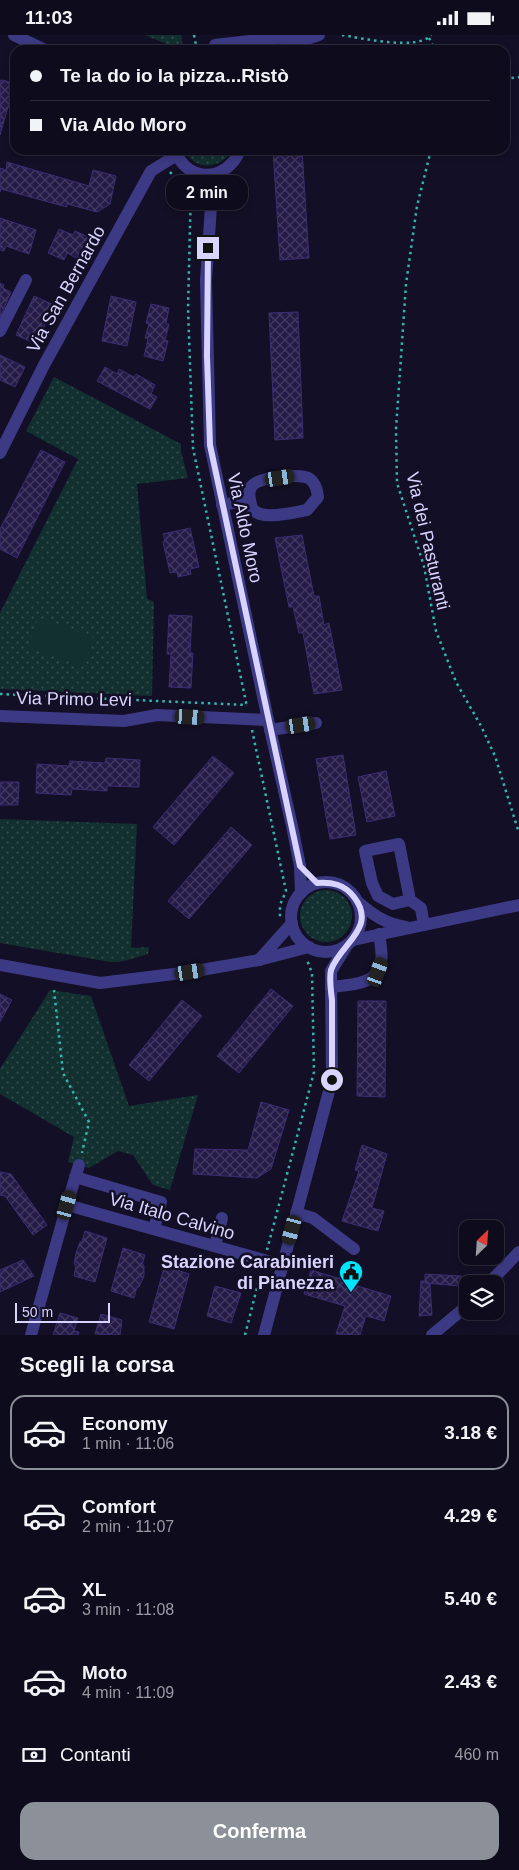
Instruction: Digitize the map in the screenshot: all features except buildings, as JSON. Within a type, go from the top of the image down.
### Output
[{"type":"street","points":[[14,35],[36,45]]},
{"type":"street","points":[[28,35],[41,45]]},
{"type":"street","points":[[215,43],[304,35]]},
{"type":"street","points":[[288,45],[319,35]]},
{"type":"street","name":"Via San Bernardo","points":[[0,453],[44,365],[151,171],[172,155]]},
{"type":"street","points":[[178,155],[183,164],[200,174],[211,175],[221,172]]},
{"type":"street","name":"Via Aldo Moro","points":[[237,155],[233,163],[221,172],[212,192],[206,281],[209,435],[222,505],[300,866],[301,893]]},
{"type":"street","points":[[200,174],[212,192]]},
{"type":"street","points":[[0,331],[26,280]]},
{"type":"street","points":[[298,475],[309,478],[316,487],[318,497],[307,509],[266,516],[258,514],[252,509],[250,500],[249,493],[253,485],[261,481],[298,475]]},
{"type":"street","points":[[222,505],[250,500]]},
{"type":"street","name":"Via Primo Levi","points":[[0,716],[124,721],[156,715],[269,725],[316,723]]},
{"type":"street","points":[[410,899],[393,904],[378,895],[372,883],[366,851],[399,844],[410,899],[421,908],[424,925]]},
{"type":"street","points":[[300,866],[317,883]]},
{"type":"street","points":[[264,1335],[332,1080],[331,971],[359,931],[361,921],[361,911],[350,891],[340,885],[329,882],[317,883],[306,888],[294,903],[292,923],[301,941],[312,949],[331,971]]},
{"type":"street","points":[[357,901],[380,919],[394,925],[411,928]]},
{"type":"street","points":[[0,965],[100,983],[181,973],[259,960],[296,951],[312,949],[332,951],[350,942],[378,934],[519,905]]},
{"type":"street","points":[[259,960],[292,923]]},
{"type":"street","points":[[331,987],[356,984],[368,980],[378,972],[381,963],[378,934]]},
{"type":"street","points":[[31,1335],[79,1165]]},
{"type":"street","points":[[75,1177],[161,1202],[154,1229]]},
{"type":"street","name":"Via Italo Calvino","points":[[67,1205],[282,1265]]},
{"type":"street","points":[[296,1213],[313,1218],[354,1249]]},
{"type":"street","points":[[215,1246],[222,1219]]},
{"type":"street","points":[[497,1275],[519,1252]]},
{"type":"street","points":[[432,1335],[459,1312]]},
{"type":"path","points":[[342,35],[410,43],[428,38],[431,35]]},
{"type":"path","points":[[428,38],[432,45]]},
{"type":"path","name":"Via dei Pasturanti","points":[[430,155],[417,206],[406,284],[396,429],[397,483],[424,566],[436,631],[456,682],[481,726],[495,756],[519,833]]},
{"type":"path","points":[[0,694],[247,705]]},
{"type":"path","points":[[245,1335],[314,1072],[312,973],[309,962],[296,951]]},
{"type":"path","points":[[54,990],[63,1073],[89,1122],[79,1165]]},
{"type":"green space","points":[[145,35],[181,35],[183,45],[169,45]]},
{"type":"green space","points":[[188,155],[228,155],[222,161],[208,165],[201,165]]},
{"type":"green space","points":[[54,377],[181,444],[181,452],[188,478],[137,484],[147,599],[154,602],[152,696],[0,689],[0,613],[78,459],[26,431]]},
{"type":"green space","points":[[39,618],[94,638],[83,667],[28,647]]},
{"type":"green space","points":[[0,819],[137,824],[131,948],[149,947],[148,954],[125,961],[111,962],[0,943]]},
{"type":"green space","points":[[321,890],[331,890],[340,894],[348,902],[352,916],[348,930],[340,938],[331,942],[321,942],[312,938],[304,930],[300,921],[300,911],[304,902],[312,894]]},
{"type":"green space","points":[[50,990],[91,996],[129,1106],[198,1095],[170,1190],[153,1185],[133,1155],[118,1151],[89,1168],[68,1162],[74,1137],[0,1094],[0,1069]]},
{"type":"place","name":"Stazione Carabinieri di Pianezza","points":[[351,1293]]},
{"type":"route","points":[[208,248],[206,281],[210,445],[300,866],[317,883],[329,882],[340,885],[350,891],[361,911],[359,931],[347,945],[331,971],[332,1080]]}]
